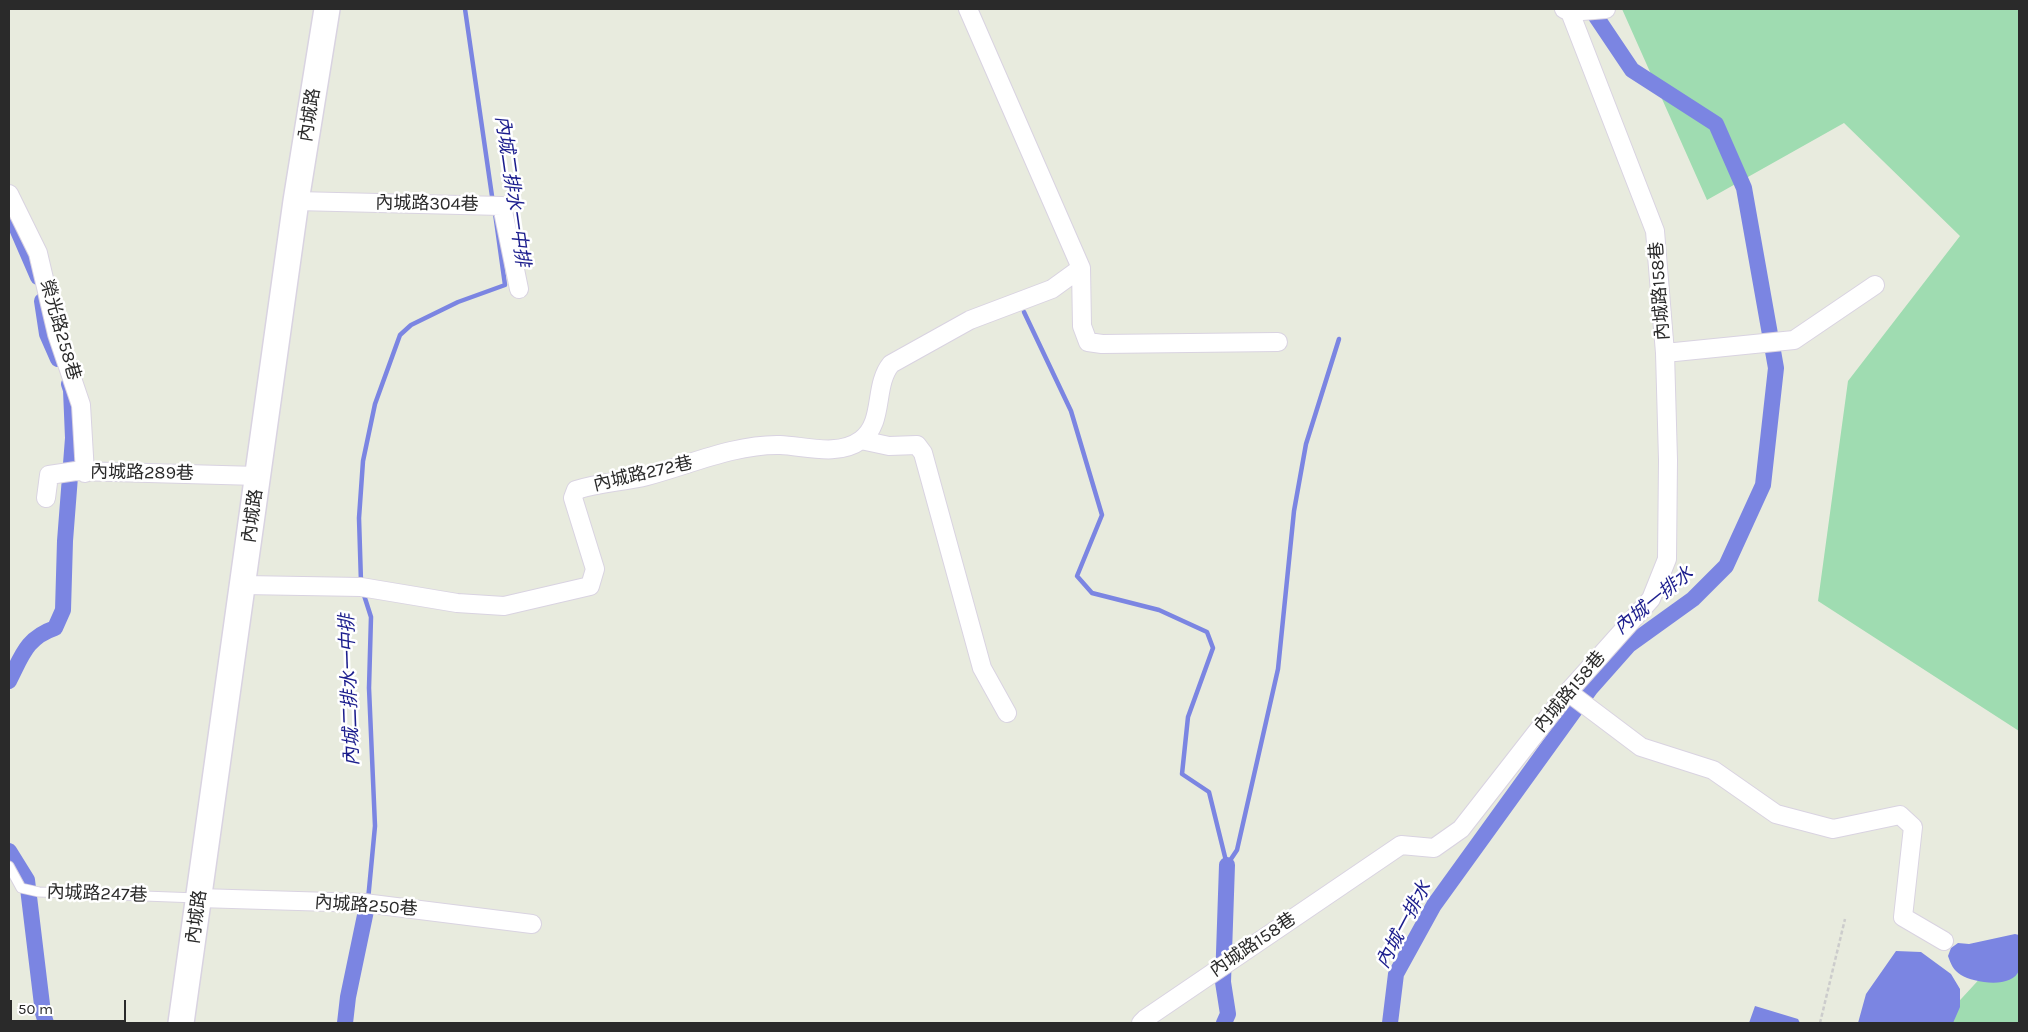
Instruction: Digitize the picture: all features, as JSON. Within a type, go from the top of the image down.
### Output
[{"type":"street","name":"內城路","points":[[181,1023],[244,586],[296,201],[327,9]]},
{"type":"street","points":[[968,9],[1081,268],[1082,326],[1088,342],[1102,344],[1278,342]]},
{"type":"street","points":[[1571,11],[1605,9]]},
{"type":"street","name":"內城路158巷","points":[[1141,1023],[1401,844],[1434,848],[1462,829],[1651,598],[1667,559],[1668,460],[1665,354],[1655,231],[1571,11]]},
{"type":"street","name":"榮光路258巷","points":[[9,194],[38,252],[58,334],[81,405],[80,472]]},
{"type":"street","name":"內城路304巷","points":[[296,201],[502,206],[519,289]]},
{"type":"street","points":[[1007,713],[982,668],[923,452],[917,446],[888,446],[861,440],[871,427],[877,413],[882,377],[890,364],[970,320],[1052,289],[1081,268]]},
{"type":"street","points":[[1665,354],[1794,340],[1875,285]]},
{"type":"street","name":"內城路272巷","points":[[244,586],[361,587],[458,603],[504,606],[590,586],[596,569],[574,498],[576,490],[644,476],[755,446],[843,448],[861,440]]},
{"type":"street","name":"內城路289巷","points":[[46,498],[49,475],[80,472],[258,476]]},
{"type":"street","points":[[1571,695],[1641,747],[1713,770],[1776,814],[1833,829],[1900,815],[1913,827],[1903,916],[1944,940]]},
{"type":"street","name":"內城路250巷","points":[[199,898],[364,903],[532,924]]},
{"type":"lane","name":"內城路247巷","points":[[9,866],[21,888],[38,892],[199,898]]},
{"type":"path","points":[[1820,1023],[1845,919]]},
{"type":"green space","points":[[1622,9],[2019,9],[2019,731],[1818,601],[1848,381],[1960,236],[1844,123],[1707,200]]},
{"type":"green space","points":[[2019,936],[2019,1023],[1939,1023]]},
{"type":"water","points":[[2015,934],[2019,935],[2020,966],[2015,976],[2009,980],[1993,983],[1967,978],[1956,971],[1951,964],[1948,956],[1951,948],[1958,943],[1969,944]]},
{"type":"water","points":[[1896,951],[1921,952],[1951,974],[1960,989],[1960,1007],[1953,1023],[1858,1023],[1866,994]]},
{"type":"water","points":[[1755,1006],[1798,1019],[1800,1023],[1749,1023]]},
{"type":"waterway","name":"內城二排水一中排","points":[[465,9],[493,203]]},
{"type":"waterway","name":"內城一排水","points":[[1390,1023],[1396,974],[1434,905],[1590,689],[1629,645],[1693,599],[1726,566],[1763,485],[1776,368],[1744,188],[1716,124],[1632,70],[1591,9]]},
{"type":"waterway","name":"內城二排水一中排","points":[[361,582],[359,518],[363,461],[375,404],[400,335],[411,325],[458,302],[505,285],[495,213]]},
{"type":"waterway","points":[[15,224],[38,277]]},
{"type":"waterway","points":[[42,301],[47,334],[58,359]]},
{"type":"waterway","points":[[1024,312],[1071,411],[1102,515],[1077,576],[1092,593],[1159,610],[1207,632],[1213,648],[1188,717],[1182,774],[1209,792],[1227,865]]},
{"type":"waterway","points":[[1227,865],[1237,850],[1278,669],[1294,511],[1306,444],[1339,339]]},
{"type":"waterway","points":[[9,681],[26,649],[37,637],[55,628],[63,610],[65,541],[73,438],[71,390],[69,384]]},
{"type":"waterway","name":"內城二排水一中排","points":[[363,592],[371,617],[369,688],[375,826],[368,900]]},
{"type":"waterway","points":[[9,851],[27,880],[43,1013],[46,1023]]},
{"type":"waterway","points":[[1224,1023],[1228,1014],[1223,982],[1227,865]]},
{"type":"waterway","name":"內城二排水一中排","points":[[345,1023],[348,997],[368,901]]}]
